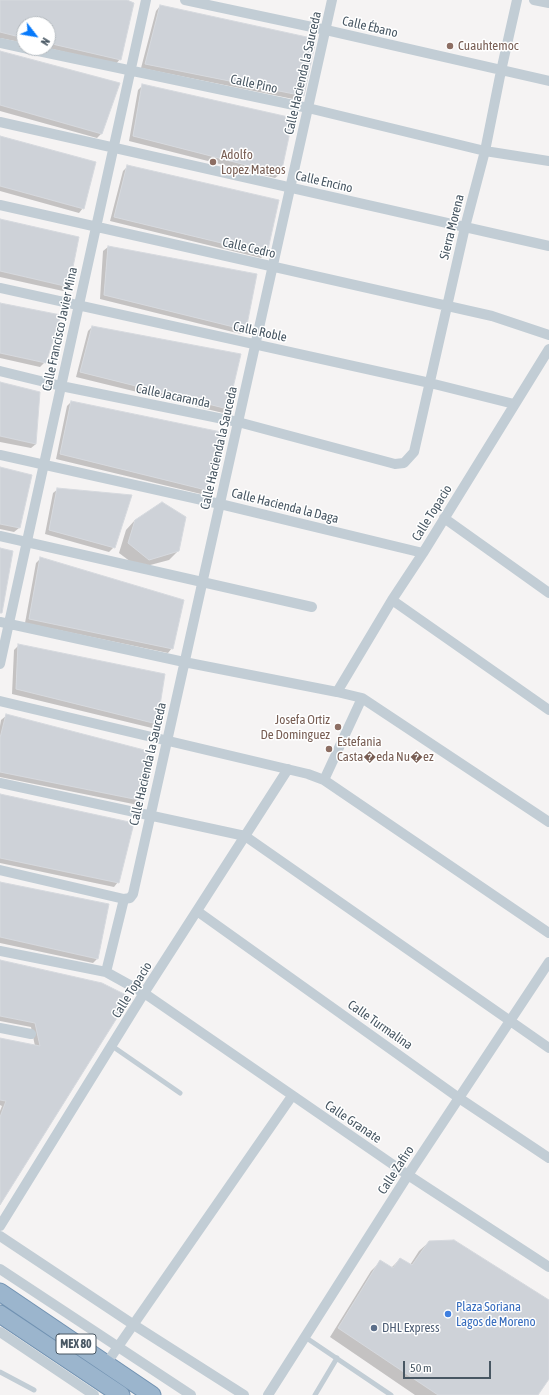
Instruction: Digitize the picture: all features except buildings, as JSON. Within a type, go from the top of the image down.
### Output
[{"type":"highway","name":"MEX 80","points":[[0,1292],[152,1395]]},
{"type":"highway","name":"MEX 80","points":[[0,1314],[121,1395]]},
{"type":"street","name":"Calle Francisco Javier Mina","points":[[0,664],[5,623],[44,464],[146,0]]},
{"type":"street","name":"Calle Ébano","points":[[184,0],[326,30],[549,81]]},
{"type":"street","name":"Calle Hacienda la Sauceda","points":[[106,972],[125,899],[130,898],[133,894],[332,0]]},
{"type":"street","name":"Sierra Morena","points":[[408,459],[414,452],[465,227],[485,151],[517,0]]},
{"type":"street","points":[[534,0],[549,3]]},
{"type":"street","name":"Calle Pino","points":[[0,43],[16,46]]},
{"type":"street","name":"Calle Pino","points":[[56,55],[308,108],[485,151],[549,161]]},
{"type":"street","name":"Calle Encino","points":[[0,122],[549,246]]},
{"type":"street","name":"Calle Cedro","points":[[0,205],[492,316],[549,334]]},
{"type":"street","name":"Calle Roble","points":[[0,288],[430,383],[514,404]]},
{"type":"street","name":"Calle Topacio","points":[[337,692],[392,600],[423,553],[514,404],[545,363],[549,349]]},
{"type":"street","name":"Calle Jacaranda","points":[[0,371],[61,386],[238,422],[395,464],[404,463],[408,459]]},
{"type":"street","name":"Calle Hacienda la Daga","points":[[0,454],[220,504],[423,553]]},
{"type":"street","points":[[444,518],[549,592]]},
{"type":"street","points":[[0,536],[312,607]]},
{"type":"street","points":[[392,600],[549,710]]},
{"type":"street","points":[[5,623],[184,662],[362,698],[549,822]]},
{"type":"street","points":[[324,780],[362,698]]},
{"type":"street","points":[[0,701],[288,769],[324,780],[549,933]]},
{"type":"street","name":"Calle Topacio","points":[[0,1226],[144,993],[288,769]]},
{"type":"street","points":[[0,783],[245,836],[549,1048]]},
{"type":"street","points":[[0,870],[125,899]]},
{"type":"street","name":"Calle Turmalina","points":[[197,911],[459,1098],[549,1158]]},
{"type":"street","name":"Calle Granate","points":[[0,951],[106,972],[144,993],[408,1175],[549,1267]]},
{"type":"street","name":"Calle Zafiro","points":[[268,1395],[408,1175],[549,962]]},
{"type":"street","points":[[0,1028],[31,1034]]},
{"type":"street","points":[[106,1364],[292,1096]]},
{"type":"street","points":[[0,1236],[134,1325],[244,1395]]},
{"type":"street","name":"MEX 80","points":[[0,1269],[191,1395]]},
{"type":"street","points":[[0,1332],[94,1395]]},
{"type":"lane","points":[[112,1046],[180,1093]]},
{"type":"lane","points":[[305,1337],[391,1395]]},
{"type":"lane","points":[[315,1395],[337,1358]]},
{"type":"lane","points":[[0,1372],[34,1390]]},
{"type":"place","name":"Cuauhtemoc","points":[[450,46]]},
{"type":"place","name":"Adolfo Lopez Mateos","points":[[213,162]]},
{"type":"place","name":"Josefa Ortiz De Dominguez","points":[[338,727]]},
{"type":"place","name":"Estefania Casta�eda Nu�ez","points":[[329,749]]},
{"type":"place","name":"Plaza Soriana Lagos de Moreno","points":[[448,1314]]},
{"type":"place","name":"DHL Express","points":[[374,1328]]}]
